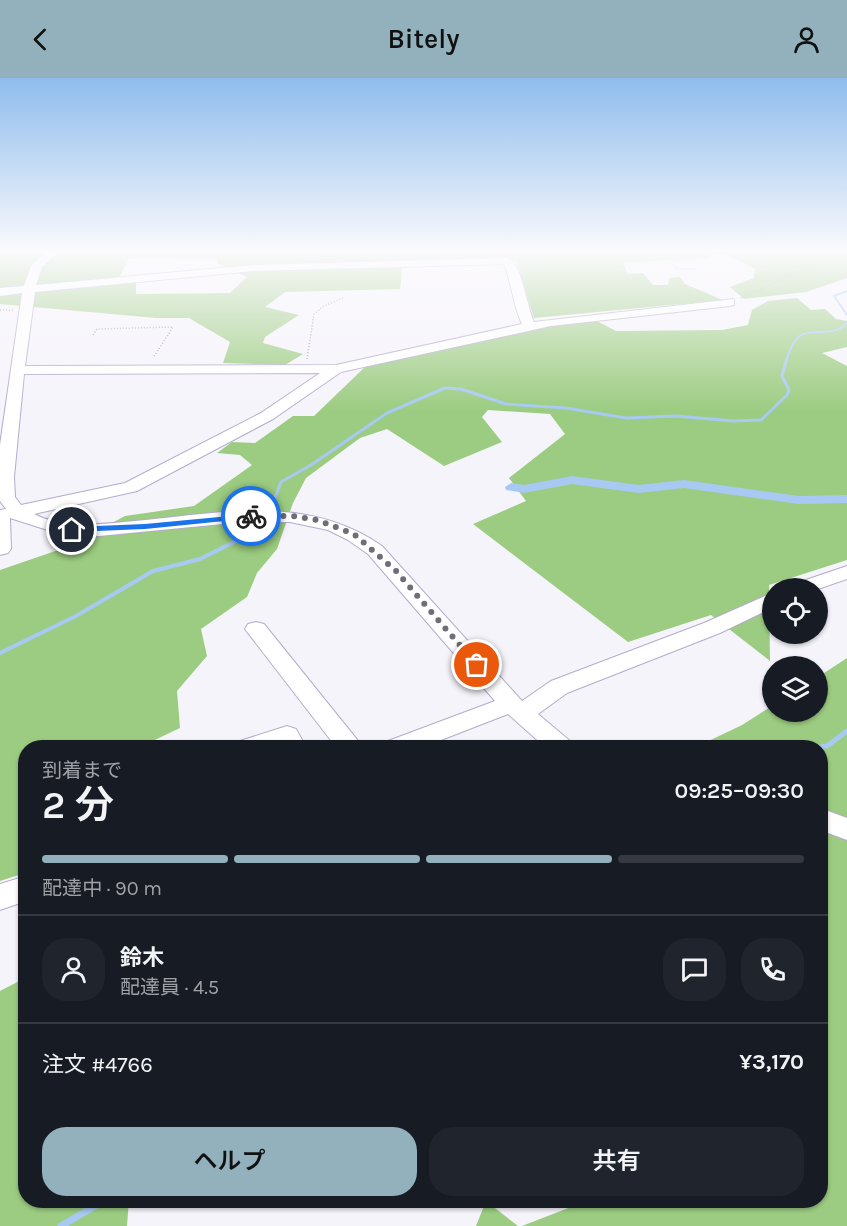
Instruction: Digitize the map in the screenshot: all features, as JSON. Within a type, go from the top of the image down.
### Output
[{"type":"street","points":[[1,549],[6,514],[5,477],[13,368],[26,304]]},
{"type":"street","points":[[521,304],[529,326]]},
{"type":"street","points":[[13,368],[336,369],[529,326],[717,304]]},
{"type":"street","points":[[6,514],[131,487],[267,416],[336,369]]},
{"type":"street","points":[[6,514],[45,525],[82,530],[251,516],[292,516],[332,524],[364,541],[396,571],[516,709],[553,740]]},
{"type":"street","points":[[828,579],[847,572]]},
{"type":"street","points":[[419,740],[537,701],[559,687],[712,628],[762,605]]},
{"type":"street","points":[[256,629],[344,740]]},
{"type":"street","points":[[271,740],[287,735],[290,740]]},
{"type":"street","points":[[828,822],[847,829]]},
{"type":"street","points":[[0,897],[18,891]]},
{"type":"path","points":[[304,369],[314,314],[330,304]]},
{"type":"path","points":[[93,335],[97,329],[172,327],[146,370]]},
{"type":"green space","points":[[0,304],[270,304],[265,307],[299,315],[265,337],[263,343],[303,354],[285,365],[223,363],[230,342],[189,318],[156,318]]},
{"type":"green space","points":[[530,304],[685,304],[534,318]]},
{"type":"green space","points":[[763,304],[804,304],[811,310],[825,309],[836,319],[847,321],[847,347],[822,353],[847,366],[847,560],[791,578],[762,578],[762,644],[770,644],[770,656],[764,656],[711,615],[628,642],[473,524],[526,501],[509,478],[565,434],[550,414],[488,410],[482,417],[502,442],[444,466],[387,429],[360,438],[306,478],[293,503],[277,549],[257,573],[247,597],[201,629],[207,656],[177,691],[180,728],[155,740],[18,740],[18,875],[0,881],[0,570],[67,547],[125,516],[194,506],[252,465],[240,455],[217,453],[232,442],[255,443],[293,416],[314,416],[367,365],[531,329],[593,319],[616,331],[722,330],[748,325],[752,310]]},
{"type":"green space","points":[[847,658],[847,1226],[522,1226],[568,1208],[828,1208],[828,740],[711,740],[762,712],[762,722],[828,722],[828,670]]},
{"type":"green space","points":[[18,982],[18,1208],[128,1208],[127,1226],[0,1226],[0,991]]},
{"type":"green space","points":[[483,1208],[495,1208],[518,1226],[476,1226]]},
{"type":"waterway","points":[[839,304],[847,315]]},
{"type":"waterway","points":[[787,359],[798,337],[805,333],[839,329],[847,323]]},
{"type":"waterway","points":[[274,500],[281,482],[311,465],[387,413],[445,388],[461,389],[506,404],[566,408],[626,418],[676,416],[733,421],[761,420],[787,395],[789,390],[782,376],[787,358]]},
{"type":"waterway","points":[[511,487],[524,489],[572,480],[639,489],[684,484],[799,500],[847,499]]},
{"type":"waterway","points":[[0,653],[76,616],[153,571],[200,559],[238,540],[258,525],[274,498]]},
{"type":"waterway","points":[[828,745],[847,731]]},
{"type":"waterway","points":[[61,1226],[91,1208]]},
{"type":"way so far","points":[[251,516],[292,516],[317,520],[354,534],[375,550],[396,571],[477,665]]},
{"type":"route","points":[[72,530],[99,530],[251,516]]}]
